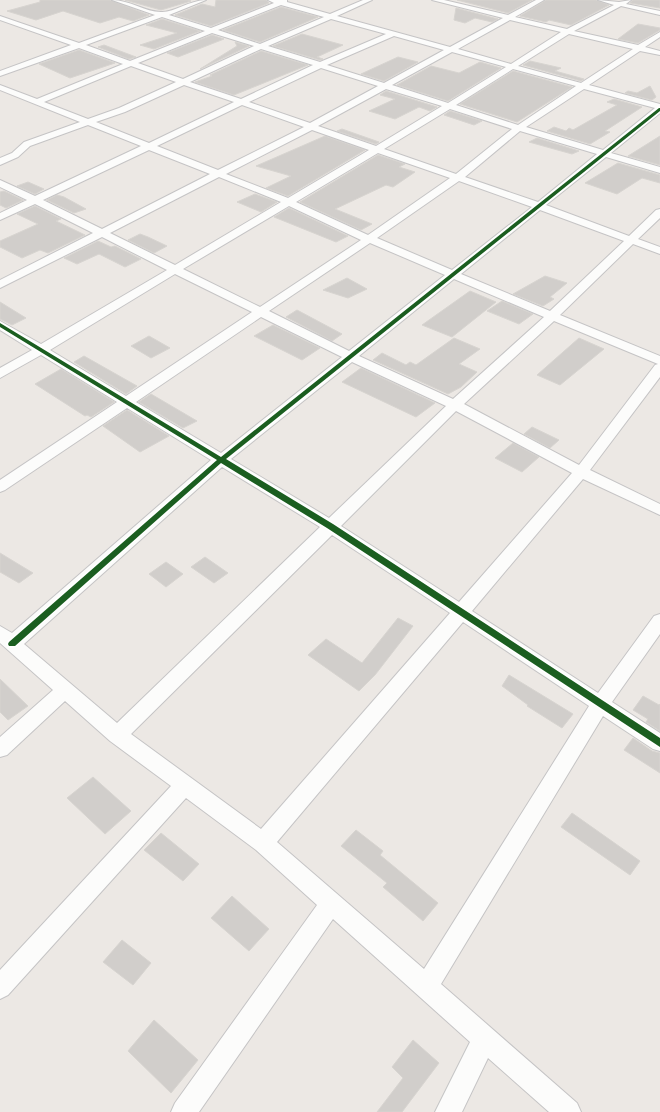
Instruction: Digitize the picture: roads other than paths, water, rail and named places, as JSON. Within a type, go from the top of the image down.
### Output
[{"type":"street","points":[[115,0],[519,128],[660,170]]},
{"type":"street","points":[[0,73],[203,0]]},
{"type":"street","points":[[0,162],[15,156],[27,144],[90,122],[369,0]]},
{"type":"street","points":[[435,0],[660,53]]},
{"type":"street","points":[[0,285],[310,127],[541,0]]},
{"type":"street","points":[[601,0],[660,13]]},
{"type":"street","points":[[0,374],[449,106],[568,31],[628,0]]},
{"type":"street","points":[[38,101],[279,1],[660,108]]},
{"type":"street","points":[[0,18],[660,251]]},
{"type":"street","points":[[0,217],[320,65],[392,34]]},
{"type":"street","points":[[0,487],[369,239],[457,178],[519,128],[660,34]]},
{"type":"street","points":[[0,87],[289,202],[369,239],[660,361]]},
{"type":"street","points":[[568,1112],[263,843],[117,735],[6,639],[221,459],[660,108]]},
{"type":"street","points":[[0,183],[350,356],[455,405],[581,472],[660,510]]},
{"type":"street","points":[[117,735],[455,405],[552,316],[660,212]]},
{"type":"street","points":[[0,325],[330,526],[660,743]]},
{"type":"street","points":[[263,843],[581,472],[660,368]]},
{"type":"street","points":[[426,987],[601,703],[660,621]]},
{"type":"street","points":[[0,749],[65,690]]},
{"type":"street","points":[[0,987],[185,786]]},
{"type":"street","points":[[184,1112],[331,903]]},
{"type":"street","points":[[448,1112],[485,1039]]}]
